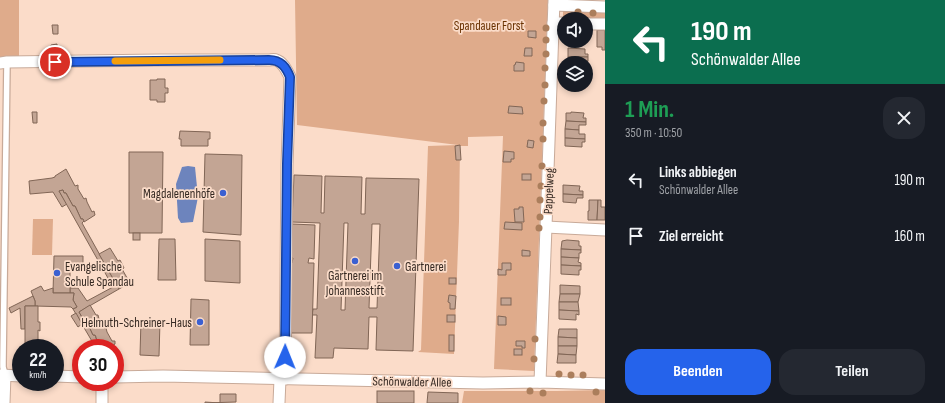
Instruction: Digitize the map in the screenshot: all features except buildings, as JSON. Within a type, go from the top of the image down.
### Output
[{"type":"street","points":[[554,3],[605,7]]},
{"type":"street","name":"Pappelweg","points":[[554,3],[557,18]]},
{"type":"street","points":[[593,24],[605,24]]},
{"type":"street","name":"Pappelweg","points":[[540,382],[546,227],[557,40]]},
{"type":"street","points":[[3,63],[276,60],[288,71],[290,77],[282,379],[279,403]]},
{"type":"street","points":[[546,227],[605,230]]},
{"type":"street","points":[[4,403],[2,375],[12,376]]},
{"type":"street","name":"Schönwalder Allee","points":[[124,377],[163,376],[483,383],[540,382],[605,384]]},
{"type":"street","points":[[102,391],[102,403]]},
{"type":"lane","points":[[2,375],[4,362],[3,63]]},
{"type":"green space","points":[[0,0],[19,0],[19,62],[0,63]]},
{"type":"green space","name":"Spandauer Forst","points":[[295,0],[548,0],[534,371],[494,369],[503,136],[468,137],[468,146],[460,146],[454,354],[418,352],[421,350],[428,146],[458,145],[297,125]]},
{"type":"green space","points":[[563,9],[605,10],[605,19],[593,19],[593,12],[563,12]]},
{"type":"green space","points":[[33,219],[53,219],[52,255],[32,255]]},
{"type":"green space","points":[[605,390],[605,403],[462,403],[464,391]]},
{"type":"water","points":[[182,167],[195,167],[198,197],[193,222],[181,223],[178,218],[176,184]]},
{"type":"slow traffic","points":[[115,61],[220,60]]},
{"type":"place","name":"Magdalenenhöfe","points":[[223,193]]},
{"type":"place","name":"Gärtnerei im Johannesstift","points":[[355,261]]},
{"type":"place","name":"Gärtnerei","points":[[397,266]]},
{"type":"place","name":"Evangelische Schule Spandau","points":[[57,273]]},
{"type":"place","name":"Helmuth-Schreiner-Haus","points":[[200,322]]},
{"type":"route","points":[[55,62],[276,60],[286,68],[290,77],[287,164],[285,357]]}]
